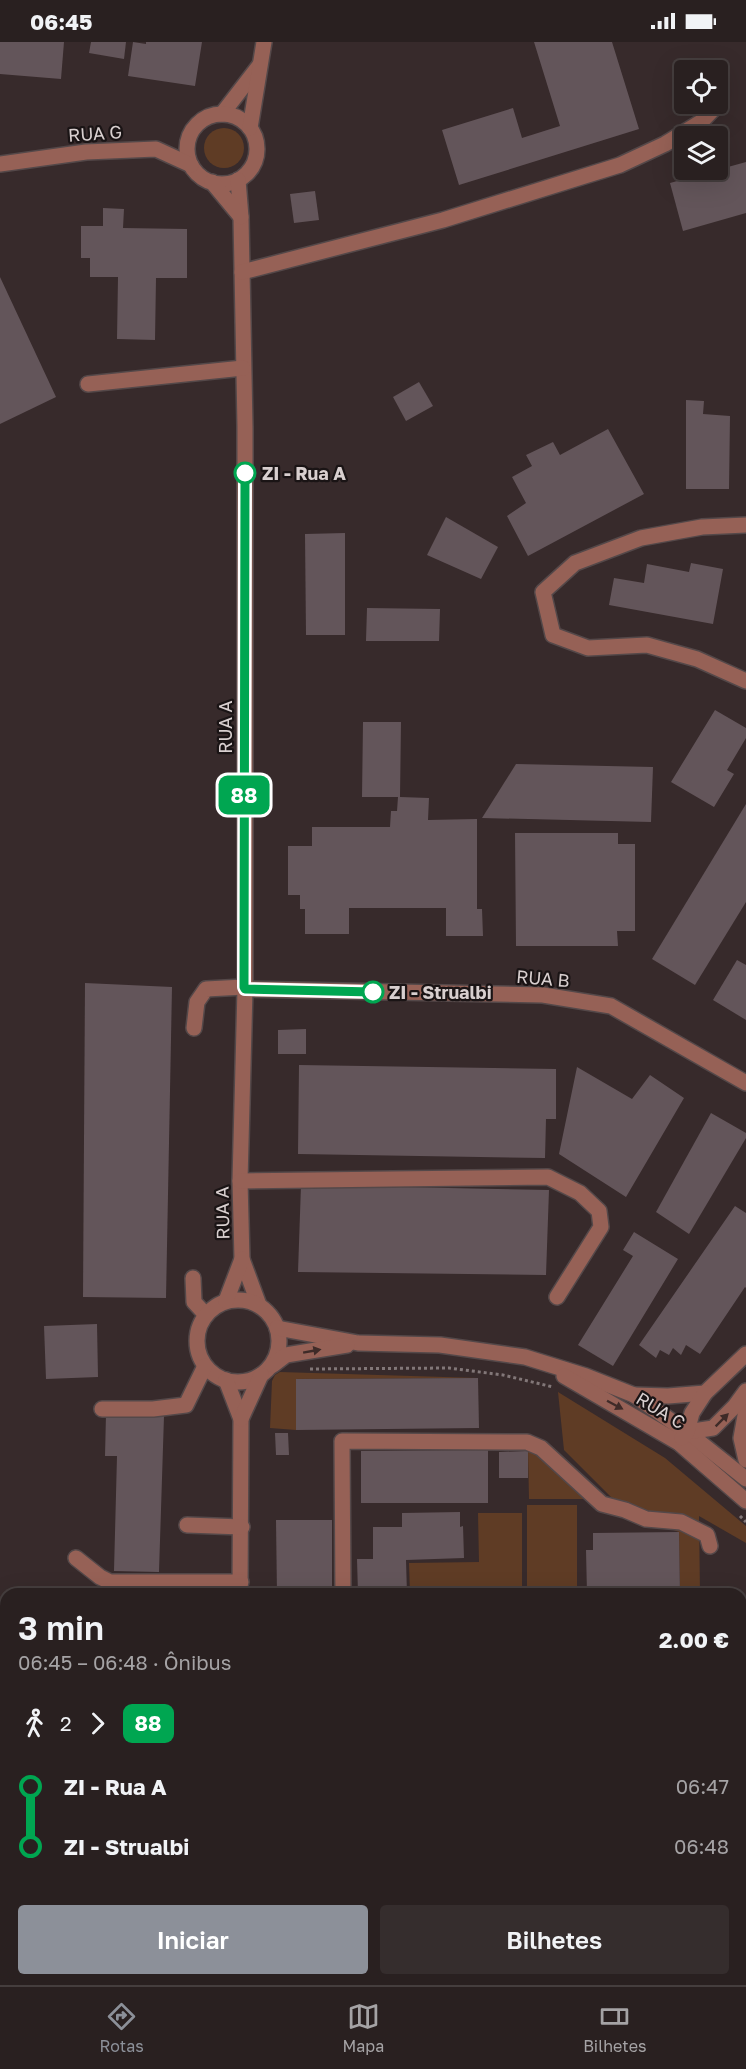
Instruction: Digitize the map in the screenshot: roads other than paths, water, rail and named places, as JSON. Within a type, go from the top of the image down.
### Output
[{"type":"street","points":[[250,128],[264,42]]},
{"type":"street","points":[[222,114],[261,64]]},
{"type":"street","points":[[212,183],[230,183],[238,180],[248,172],[256,156],[255,139],[250,128],[238,118],[222,114],[200,121],[192,130],[187,149],[191,165],[196,172],[212,183],[242,217]]},
{"type":"street","points":[[242,272],[444,220],[620,165],[665,144],[701,122],[709,114]]},
{"type":"street","points":[[156,149],[188,141]]},
{"type":"street","name":"RUA G","points":[[0,164],[86,152],[156,149],[191,165]]},
{"type":"street","name":"RUA A","points":[[238,180],[242,217],[245,427],[244,988],[240,1181],[242,1259],[259,1305]]},
{"type":"street","points":[[88,384],[243,368]]},
{"type":"street","points":[[746,525],[702,527],[641,538],[575,563],[543,592],[553,635],[588,648],[647,645],[697,659],[746,681]]},
{"type":"street","name":"RUA B","points":[[194,1028],[197,1002],[206,989],[543,995],[610,1006],[746,1083]]},
{"type":"street","points":[[240,1181],[548,1177],[580,1193],[599,1211],[601,1227],[557,1297]]},
{"type":"street","points":[[226,1301],[242,1259]]},
{"type":"street","points":[[193,1278],[194,1302],[206,1314]]},
{"type":"street","points":[[242,1419],[279,1349],[278,1328],[267,1311],[249,1301],[226,1301],[215,1306],[206,1314],[199,1326],[197,1340],[199,1353],[205,1366],[215,1375],[238,1382],[250,1380],[265,1372]]},
{"type":"street","name":"RUA C","points":[[278,1328],[358,1343],[440,1345],[525,1357],[586,1376],[634,1395],[683,1437],[742,1508]]},
{"type":"street","name":"RUA C","points":[[265,1372],[286,1355],[358,1343]]},
{"type":"street","points":[[683,1437],[692,1413],[705,1393],[746,1354]]},
{"type":"street","name":"RUA C","points":[[546,1365],[683,1437],[746,1479]]},
{"type":"street","points":[[102,1408],[153,1409],[186,1405],[205,1366]]},
{"type":"street","points":[[76,1558],[110,1582],[241,1588],[242,1419],[226,1380]]},
{"type":"street","points":[[683,1437],[713,1428],[746,1391]]},
{"type":"street","points":[[634,1395],[668,1396],[705,1393]]},
{"type":"street","points":[[746,1410],[741,1438],[746,1460]]},
{"type":"street","points":[[343,1588],[342,1441],[527,1442],[541,1448],[602,1504],[624,1510],[646,1520],[681,1522],[707,1535],[710,1546]]},
{"type":"street","points":[[187,1525],[242,1527]]},
{"type":"place","name":"ZI - Rua A","points":[[245,473]]},
{"type":"place","name":"ZI - Strualbi","points":[[373,992]]}]
